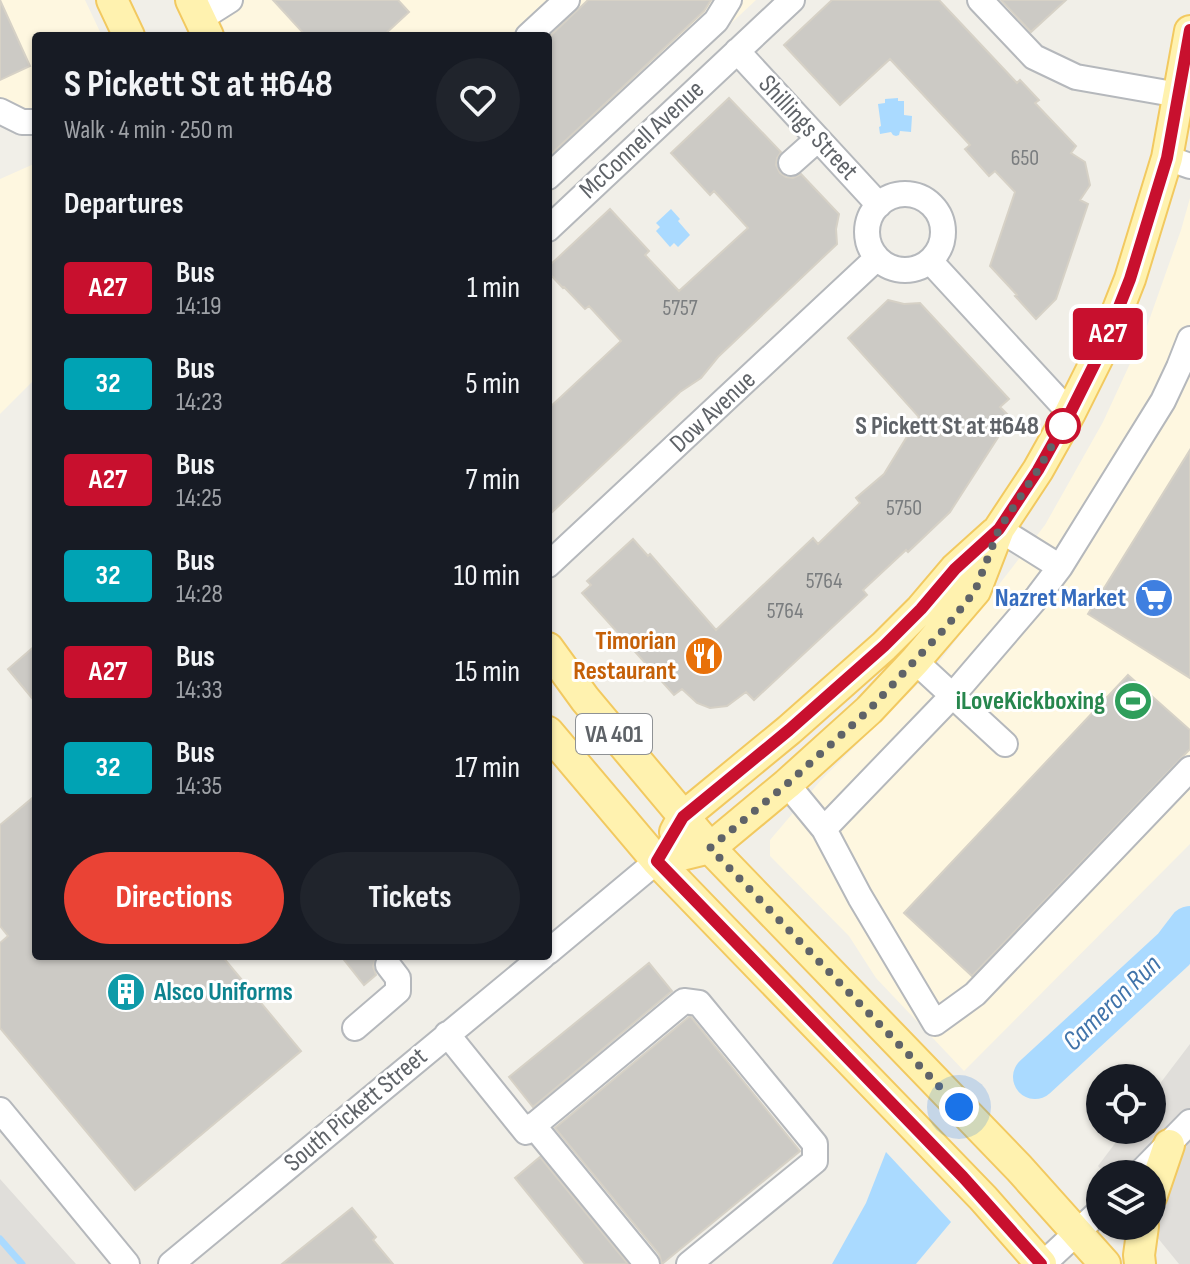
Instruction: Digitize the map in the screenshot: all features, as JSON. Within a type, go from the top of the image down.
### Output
[{"type":"main road","points":[[112,0],[127,32]]},
{"type":"main road","points":[[657,861],[710,848],[787,784],[869,710],[975,591],[999,529],[1038,470],[1104,345],[1178,162],[1179,95],[1190,31]]},
{"type":"main road","points":[[657,861],[683,817],[789,730],[884,646],[955,569],[999,529]]},
{"type":"main road","name":"VA 401","points":[[552,654],[585,699],[710,848],[1000,1148],[1105,1264]]},
{"type":"main road","name":"VA 401","points":[[552,737],[657,861],[972,1187],[1042,1264]]},
{"type":"main road","points":[[1164,1160],[1169,1145]]},
{"type":"main road","points":[[1140,1264],[1141,1240]]},
{"type":"street","points":[[200,18],[230,0]]},
{"type":"street","points":[[532,32],[567,0]]},
{"type":"street","points":[[552,173],[716,21],[729,0]]},
{"type":"street","name":"McConnell Avenue","points":[[552,225],[792,0]]},
{"type":"street","points":[[980,0],[1034,57],[1076,77],[1179,95]]},
{"type":"street","name":"Shillings Street","points":[[737,51],[879,205]]},
{"type":"street","points":[[0,111],[22,122],[32,122]]},
{"type":"street","points":[[791,163],[818,139]]},
{"type":"street","points":[[907,194],[920,197],[933,207],[942,221],[943,234],[938,253],[919,268],[904,270],[891,268],[877,258],[869,246],[867,234],[869,220],[879,205],[895,196],[907,194]]},
{"type":"street","name":"Dow Avenue","points":[[552,561],[877,258]]},
{"type":"street","points":[[930,261],[1070,413]]},
{"type":"street","points":[[824,829],[953,695],[1060,567],[1163,401],[1190,339]]},
{"type":"street","points":[[999,529],[1060,567]]},
{"type":"street","points":[[915,661],[1005,744]]},
{"type":"street","points":[[787,784],[824,829],[860,897],[935,1023],[975,994],[1190,769]]},
{"type":"street","points":[[552,949],[657,861]]},
{"type":"street","name":"South Pickett Street","points":[[171,1264],[538,960]]},
{"type":"street","points":[[355,1028],[398,991],[398,978],[388,965]]},
{"type":"street","points":[[447,1034],[526,1132],[684,1001],[699,1003],[815,1144],[815,1161],[689,1264]]},
{"type":"street","points":[[0,1110],[127,1264]]},
{"type":"street","points":[[1153,1160],[1190,1122]]},
{"type":"street","points":[[533,1125],[647,1264]]},
{"type":"street","points":[[1042,1264],[1086,1224]]},
{"type":"shaded area","points":[[0,0],[85,0],[100,32],[32,32],[32,130],[22,135],[0,125]]},
{"type":"shaded area","points":[[211,0],[756,0],[552,191],[552,32],[225,32]]},
{"type":"shaded area","points":[[32,165],[32,382],[0,414],[0,179]]},
{"type":"shaded area","points":[[1190,198],[1190,844],[964,1071],[876,978],[849,936],[770,856],[770,840],[821,780],[936,666],[1045,525],[1103,422],[1146,329]]},
{"type":"shaded area","points":[[1190,1044],[1190,1264],[1179,1264],[1159,1240],[1166,1240],[1166,1160],[1102,1160],[1114,1144],[1166,1144],[1166,1076]]},
{"type":"shaded area","points":[[0,1179],[76,1264],[0,1264]]},
{"type":"water","points":[[898,98],[898,101],[904,101],[904,115],[912,116],[911,132],[900,131],[896,136],[891,132],[880,134],[878,104],[885,103],[885,99]]},
{"type":"water","points":[[671,209],[690,235],[678,247],[674,243],[670,247],[656,231],[660,227],[656,223]]},
{"type":"water","points":[[886,1152],[951,1222],[916,1264],[832,1264],[866,1203]]},
{"type":"building","points":[[0,0],[30,66],[0,80]]},
{"type":"building","points":[[273,0],[398,0],[409,12],[387,32],[302,32]]},
{"type":"building","points":[[588,0],[711,0],[704,11],[552,153],[552,34]]},
{"type":"building","points":[[832,0],[939,0],[1017,83],[1020,80],[1039,100],[1035,103],[1076,146],[1071,153],[1085,162],[1090,185],[1080,200],[1088,204],[1056,299],[1036,319],[990,266],[1015,192],[995,171],[989,176],[965,149],[970,145],[890,59],[840,105],[784,45]]},
{"type":"building","points":[[1001,0],[1066,0],[1031,32]]},
{"type":"building","points":[[729,98],[781,152],[776,165],[780,173],[793,178],[801,174],[839,214],[837,244],[718,357],[701,378],[680,392],[552,512],[552,405],[621,341],[589,306],[585,309],[552,276],[552,263],[610,209],[649,251],[645,255],[679,291],[748,228],[714,191],[710,195],[671,153]]},
{"type":"building","points":[[888,300],[904,304],[920,303],[1009,399],[1000,407],[1007,414],[998,421],[1004,428],[950,512],[863,590],[867,595],[754,700],[746,692],[727,706],[710,708],[697,703],[682,689],[674,695],[582,593],[591,585],[587,581],[633,539],[648,556],[650,554],[716,630],[813,538],[818,544],[860,503],[856,498],[884,474],[919,417],[848,338]]},
{"type":"building","points":[[1190,450],[1190,678],[1088,614]]},
{"type":"building","points":[[32,648],[32,698],[8,669]]},
{"type":"building","points":[[1128,675],[1190,730],[1190,749],[972,976],[904,913]]},
{"type":"building","name":"Alsco Uniforms","points":[[32,798],[32,960],[225,960],[301,1051],[135,1190],[0,1028],[0,943],[8,936],[0,926],[0,825]]},
{"type":"building","points":[[344,960],[375,960],[373,966],[376,975],[364,985]]},
{"type":"building","points":[[649,963],[672,991],[533,1107],[509,1077]]},
{"type":"building","points":[[689,1017],[800,1151],[662,1264],[659,1254],[555,1128]]},
{"type":"building","points":[[540,1157],[628,1264],[585,1264],[515,1178]]},
{"type":"building","points":[[352,1208],[393,1264],[282,1264]]},
{"type":"waterway","name":"Cameron Run","points":[[1035,1077],[1174,949],[1190,928]]},
{"type":"waterway","points":[[0,1239],[22,1264]]},
{"type":"bus line","name":"A27","points":[[1041,1264],[963,1177],[657,861],[683,817],[789,730],[884,646],[955,569],[999,529],[1038,470],[1104,345],[1130,279],[1167,158],[1190,30]]},
{"type":"place","name":"S Pickett St at #648","points":[[1063,426]]},
{"type":"place","name":"Nazret Market","points":[[1154,598]]},
{"type":"place","name":"Timorian Restaurant","points":[[704,656]]},
{"type":"place","name":"iLoveKickboxing","points":[[1133,701]]},
{"type":"place","name":"Alsco Uniforms","points":[[126,992]]},
{"type":"route","points":[[959,1107],[710,848],[869,710],[947,626],[975,591],[999,529],[1063,426]]}]
